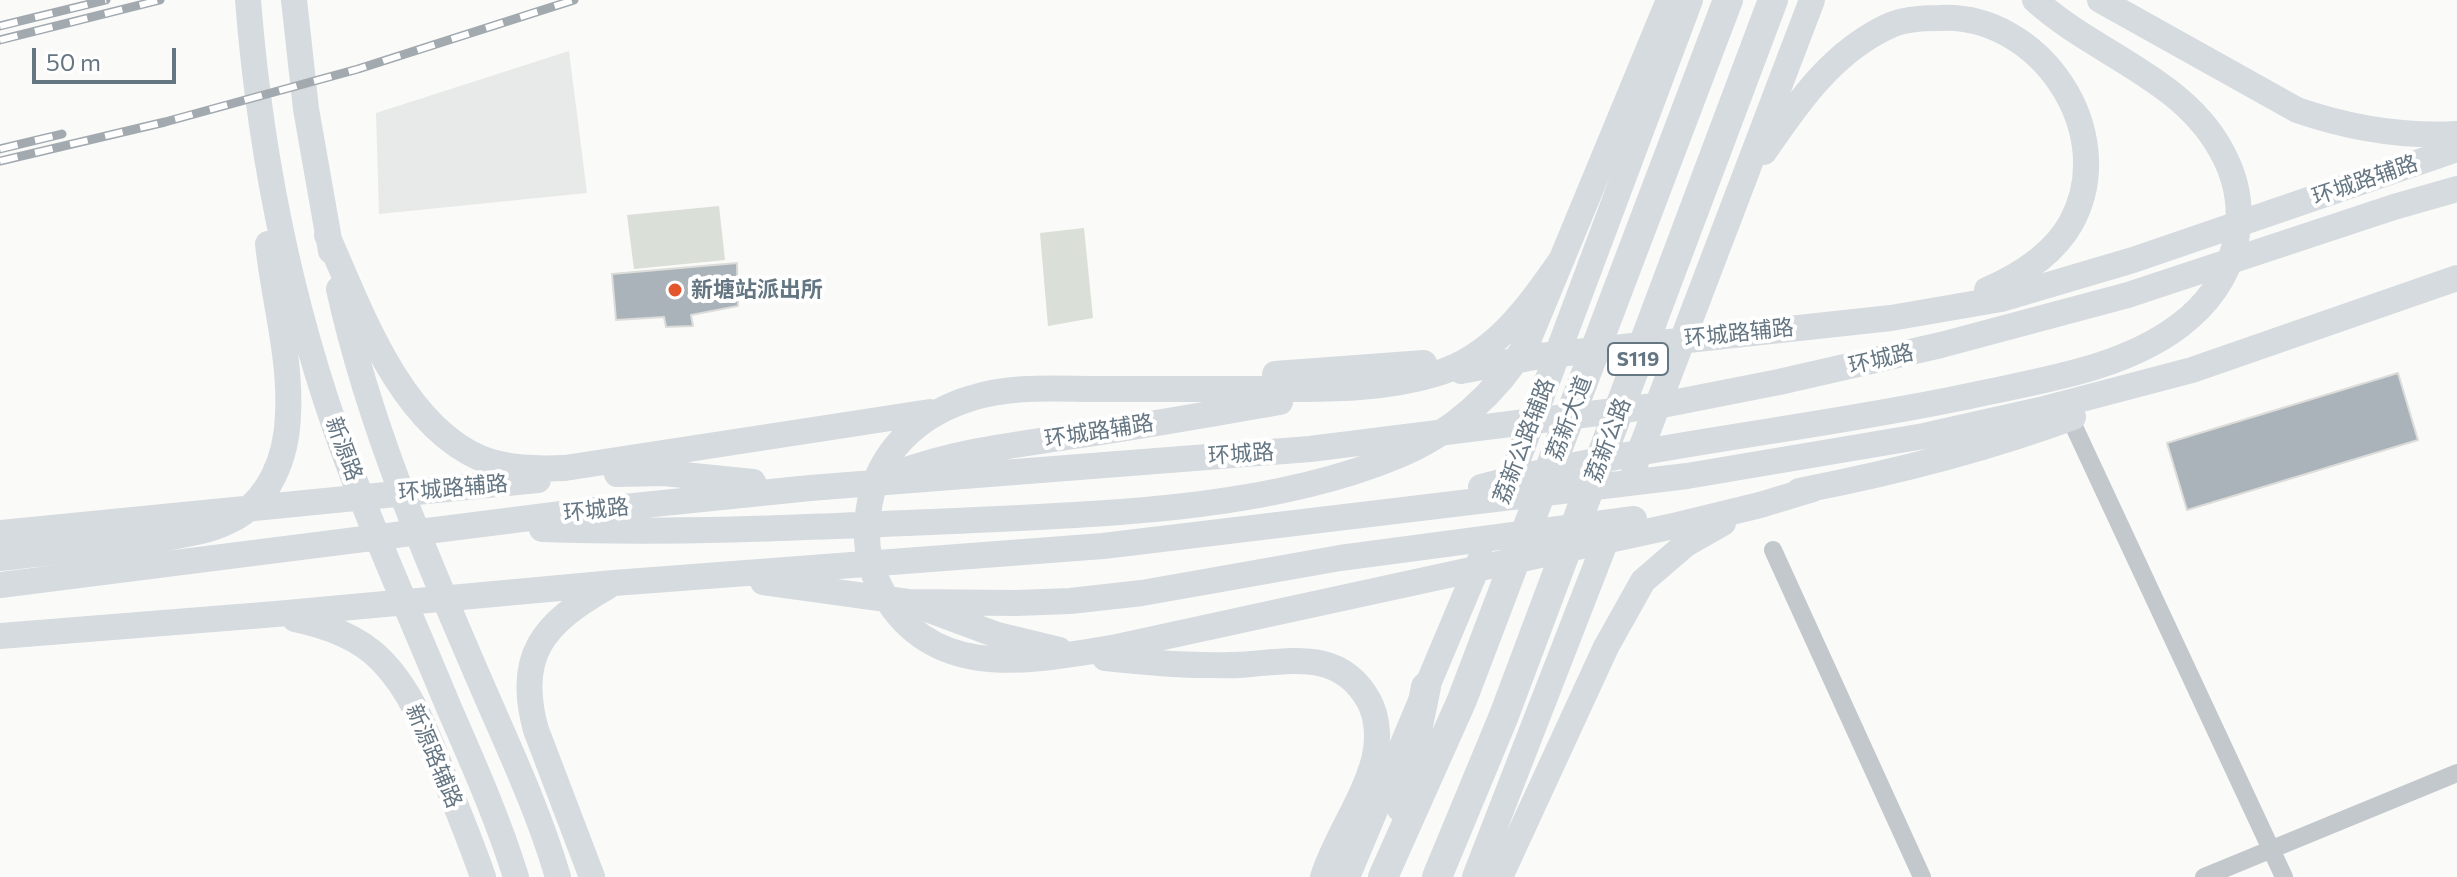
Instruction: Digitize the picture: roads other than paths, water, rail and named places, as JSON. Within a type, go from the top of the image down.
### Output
[{"type":"main road","name":"新源路","points":[[248,0],[263,144],[278,221],[297,303],[335,428],[482,784],[516,877]]},
{"type":"main road","name":"新源路","points":[[294,0],[306,109],[327,235],[378,432],[518,770],[558,877]]},
{"type":"main road","points":[[463,527],[603,531],[900,523],[1088,514],[1180,506],[1289,488],[1397,456],[1451,425],[1512,368],[1537,325],[1669,0]]},
{"type":"main road","name":"荔新公路辅路","points":[[1347,877],[1470,585],[1690,0]]},
{"type":"main road","name":"荔新大道","points":[[1386,869],[1462,700],[1728,0]]},
{"type":"main road","name":"荔新公路","points":[[1437,877],[1503,718],[1773,0]]},
{"type":"main road","points":[[1475,877],[1812,0]]},
{"type":"main road","points":[[1394,511],[1536,472],[1849,419],[2040,381],[2124,355],[2178,326],[2200,307],[2222,280],[2232,260],[2238,212],[2231,170],[2211,132],[2176,97],[2066,26],[2035,0]]},
{"type":"main road","points":[[2100,0],[2297,110],[2354,127],[2408,134],[2457,134]]},
{"type":"main road","points":[[1736,196],[1801,98],[1850,49],[1893,24],[1952,17],[1995,27],[2032,49],[2051,68],[2067,91],[2076,113],[2085,159],[2079,202],[2070,223],[2053,246],[2009,280],[1950,303],[1891,318]]},
{"type":"main road","points":[[0,558],[198,532],[231,521],[252,505],[268,486],[279,467],[286,441],[288,387],[268,239],[263,144]]},
{"type":"main road","name":"环城路辅路","points":[[865,485],[926,463],[989,447],[1068,437],[1383,385],[1540,356],[1952,309],[2133,260],[2457,149]]},
{"type":"main road","name":"环城路","points":[[0,585],[585,511],[810,488],[1310,449],[1662,405],[1941,345],[2128,295],[2457,189]]},
{"type":"main road","points":[[327,235],[394,374],[436,428],[481,459],[522,467],[565,468],[885,419],[1140,386],[1540,356]]},
{"type":"main road","points":[[1562,259],[1509,328],[1490,346],[1439,373],[1405,382],[1339,389],[1000,391],[948,406],[911,429],[890,455],[873,489],[867,519],[867,549],[880,588],[908,625],[944,648],[980,658],[1016,662],[1117,647],[1237,622],[1760,505],[1813,489]]},
{"type":"main road","points":[[710,575],[908,602],[1070,601],[1142,593],[1340,558],[1695,511],[1912,467],[2008,440],[2192,370],[2457,278]]},
{"type":"main road","points":[[0,636],[710,575],[1103,546],[1687,476],[1924,436],[2040,410],[2192,370]]},
{"type":"main road","name":"环城路辅路","points":[[0,533],[627,474],[664,473],[810,488]]},
{"type":"main road","points":[[1500,877],[1606,647],[1643,581],[1686,544],[1760,505]]},
{"type":"main road","points":[[592,877],[536,730],[527,684],[536,653],[552,627],[583,600],[614,583]]},
{"type":"main road","points":[[908,602],[997,635],[1044,648],[1101,658],[1197,665],[1247,665],[1302,659],[1319,662],[1352,678],[1372,707],[1377,743],[1374,762],[1323,877]]},
{"type":"main road","name":"新源路辅路","points":[[276,614],[315,623],[350,638],[381,660],[404,687],[422,721],[483,877]]},
{"type":"main road","points":[[1386,869],[1426,687]]},
{"type":"street","points":[[2070,418],[2284,877]]},
{"type":"street","points":[[1773,550],[1922,877]]},
{"type":"street","points":[[2204,877],[2457,773]]},
{"type":"railway","points":[[0,26],[106,0]]},
{"type":"railway","points":[[0,40],[160,0]]},
{"type":"railway","points":[[0,161],[165,122],[358,69],[574,0]]},
{"type":"railway","points":[[0,149],[62,134]]},
{"type":"place","name":"新塘站派出所","points":[[675,290]]}]
